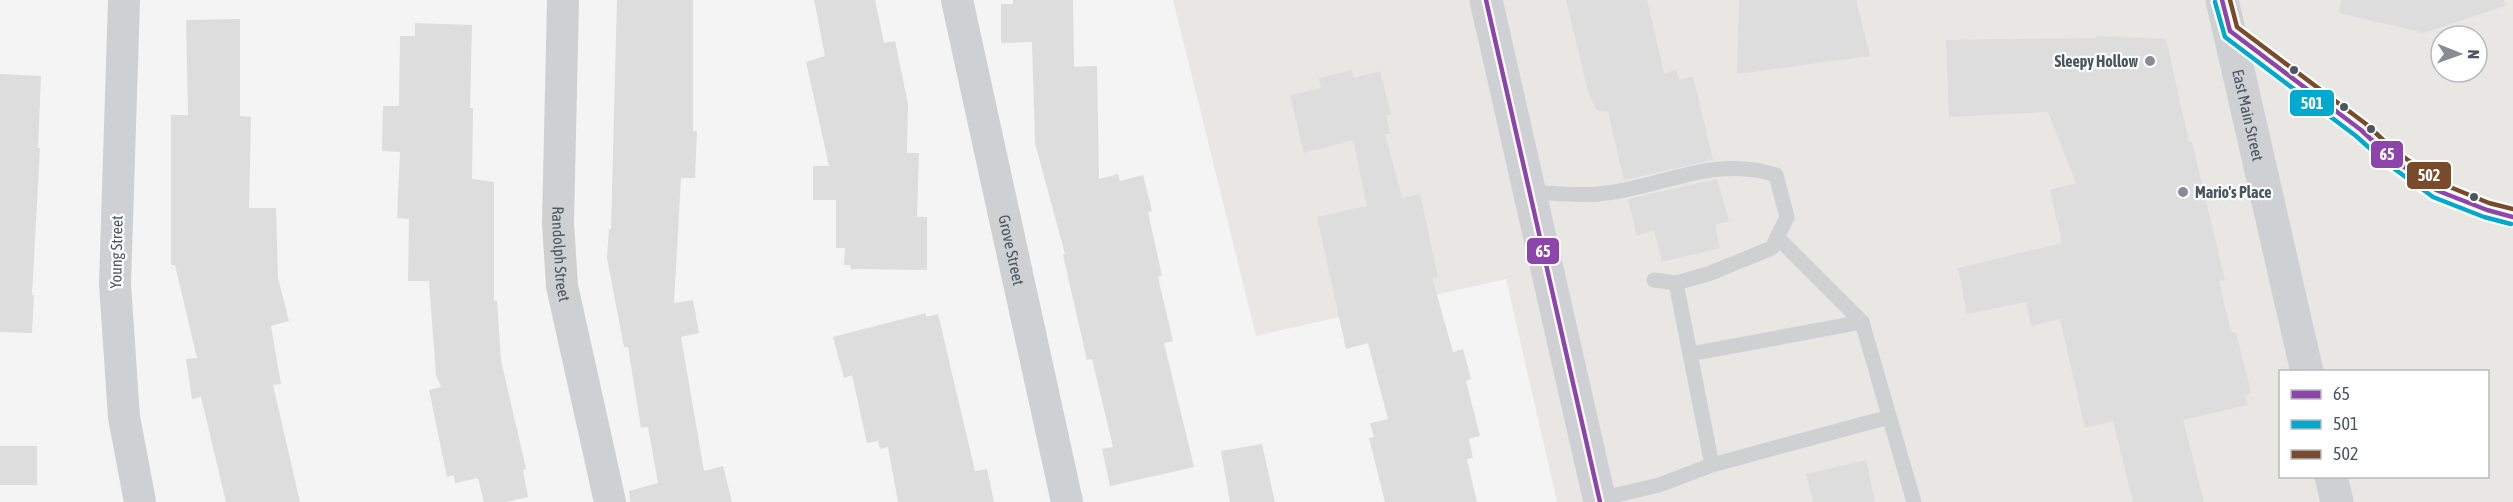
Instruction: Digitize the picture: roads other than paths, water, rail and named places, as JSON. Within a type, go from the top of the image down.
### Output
[{"type":"main road","points":[[1486,0],[1599,501]]},
{"type":"main road","name":"East Main Street","points":[[2226,15],[2307,370]]},
{"type":"main road","points":[[2331,478],[2337,502]]},
{"type":"street","name":"Young Street","points":[[124,0],[115,284],[124,417],[140,502]]},
{"type":"street","name":"Randolph Street","points":[[563,0],[558,223],[562,286],[610,502]]},
{"type":"street","name":"Grove Street","points":[[957,0],[1067,502]]},
{"type":"lane","points":[[2226,15],[2389,156],[2436,190],[2487,210],[2513,217]]},
{"type":"lane","points":[[1530,192],[1600,194],[1692,172],[1744,169],[1761,170],[1776,175],[1787,216],[1772,248],[1708,274],[1676,283],[1654,280]]},
{"type":"lane","points":[[1778,237],[1862,322],[1914,502]]},
{"type":"lane","points":[[1676,283],[1712,465]]},
{"type":"lane","points":[[1690,354],[1862,322]]},
{"type":"lane","points":[[1599,501],[1659,485],[1712,465],[1889,417]]},
{"type":"place","name":"Sleepy Hollow","points":[[2150,61]]},
{"type":"place","name":"Mario's Place","points":[[2183,192]]}]
